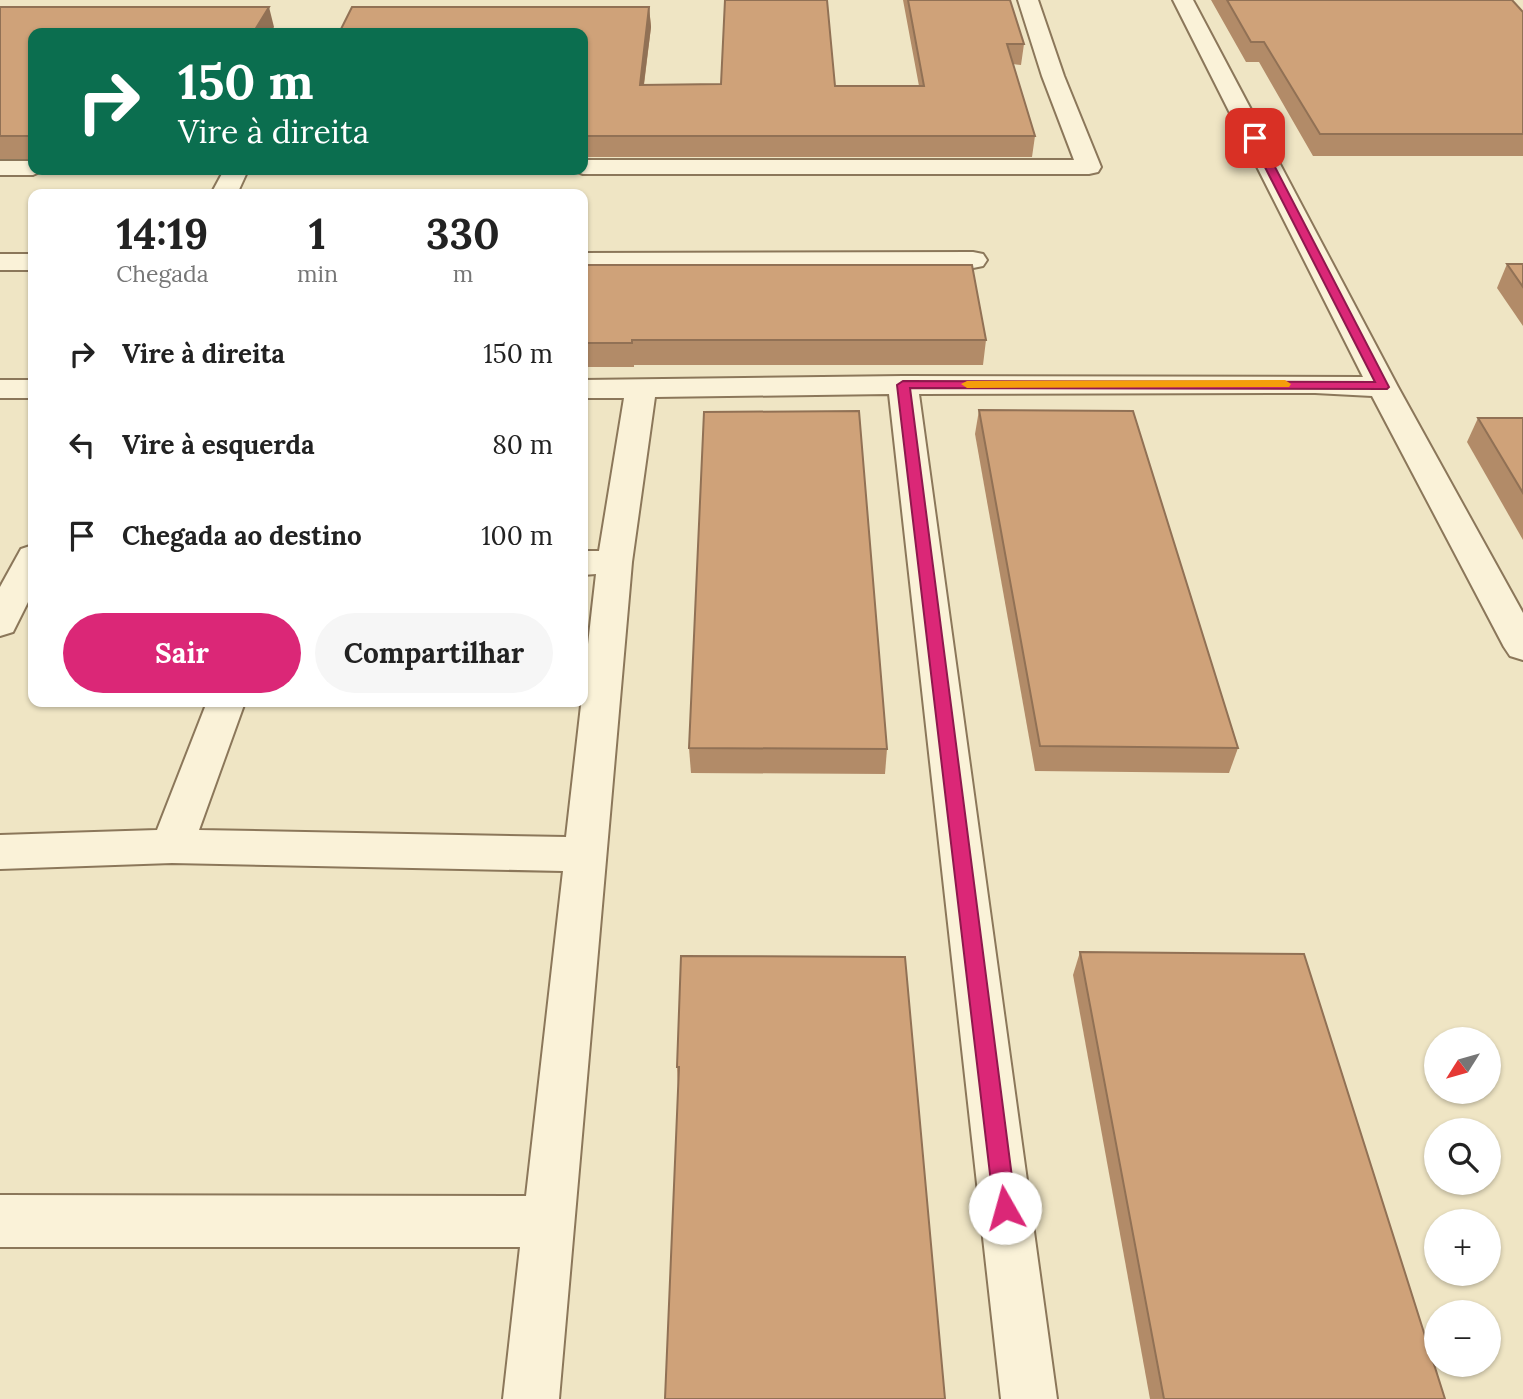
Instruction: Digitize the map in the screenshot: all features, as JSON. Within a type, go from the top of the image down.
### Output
[{"type":"street","points":[[588,167],[1089,167],[1053,76],[1028,0]]},
{"type":"street","points":[[1183,0],[1383,387],[1523,647]]},
{"type":"street","points":[[0,168],[28,168]]},
{"type":"street","points":[[588,261],[973,260]]},
{"type":"street","points":[[0,262],[28,262]]},
{"type":"street","points":[[588,389],[903,385],[1315,384],[1383,387]]},
{"type":"street","points":[[903,385],[1029,1399]]},
{"type":"street","points":[[0,389],[28,389]]},
{"type":"street","points":[[531,1399],[585,855],[599,562],[641,389]]},
{"type":"street","points":[[0,623],[24,565]]},
{"type":"street","points":[[172,846],[224,707]]},
{"type":"street","points":[[0,852],[172,846],[585,855]]},
{"type":"street","points":[[0,1221],[549,1222]]},
{"type":"building","points":[[725,0],[827,0],[835,86],[924,86],[908,0],[1010,0],[1024,44],[1007,44],[1035,136],[588,136],[588,28],[342,28],[352,7],[649,7],[640,85],[721,84]]},
{"type":"building","points":[[1227,0],[1512,0],[1523,12],[1523,134],[1320,134],[1264,42],[1251,42]]},
{"type":"building","points":[[0,7],[269,7],[256,28],[28,28],[28,136],[0,136]]},
{"type":"building","points":[[1507,264],[1523,264],[1523,287]]},
{"type":"building","points":[[588,265],[972,265],[986,340],[632,340],[632,343],[588,343]]},
{"type":"building","points":[[979,410],[1133,411],[1238,748],[1040,746]]},
{"type":"building","points":[[859,411],[887,749],[689,748],[704,412]]},
{"type":"building","points":[[1478,418],[1523,418],[1523,493]]},
{"type":"building","points":[[1080,952],[1304,954],[1424,1333],[1424,1377],[1438,1377],[1445,1399],[1164,1399]]},
{"type":"building","points":[[681,956],[905,957],[945,1399],[665,1399]]},
{"type":"slow traffic","points":[[967,384],[1285,384]]},
{"type":"route","points":[[1005,1208],[903,385],[1315,384],[1383,387],[1255,138]]}]
